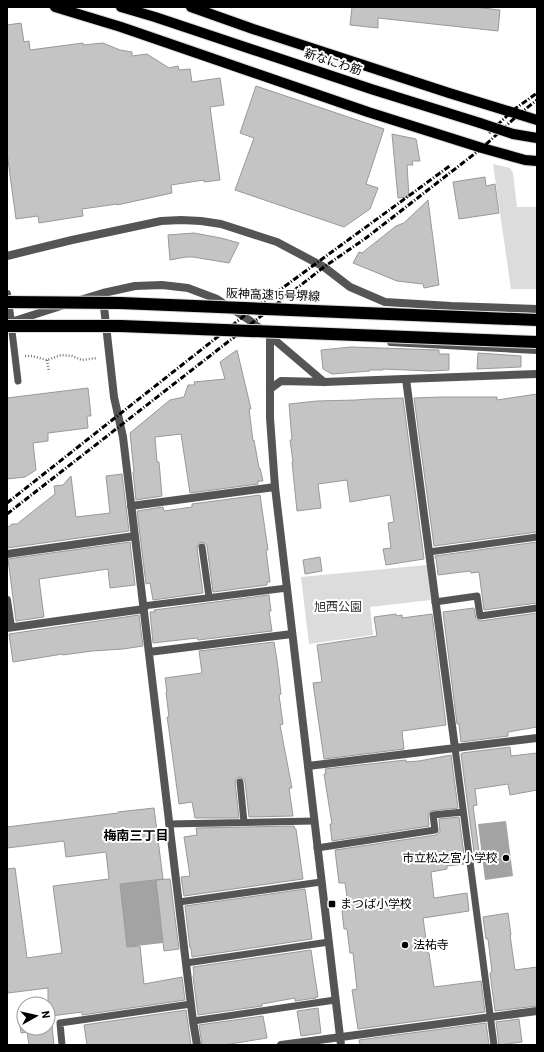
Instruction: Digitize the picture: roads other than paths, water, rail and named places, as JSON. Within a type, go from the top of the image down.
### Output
[{"type":"highway","name":"阪神高速15号堺線","points":[[7,302],[120,303],[537,320]]},
{"type":"highway","points":[[8,323],[537,342]]},
{"type":"main road","points":[[55,7],[121,27],[368,112],[489,150],[524,160],[537,161]]},
{"type":"main road","name":"新なにわ筋","points":[[121,7],[513,134],[537,138]]},
{"type":"main road","points":[[191,7],[253,30],[537,120]]},
{"type":"street","points":[[7,256],[154,222],[201,220],[221,224],[277,242],[324,267],[350,287],[385,302],[537,309]]},
{"type":"street","points":[[7,294],[8,323],[103,293],[135,286],[162,285],[188,288],[217,299],[249,320],[324,382]]},
{"type":"street","points":[[103,293],[114,397],[123,437],[197,1045]]},
{"type":"street","points":[[270,336],[537,350]]},
{"type":"street","points":[[270,336],[270,418],[275,487],[340,1041]]},
{"type":"street","points":[[270,389],[281,381],[324,382],[537,374]]},
{"type":"street","points":[[406,379],[454,748]]},
{"type":"street","points":[[131,506],[275,487]]},
{"type":"street","points":[[7,554],[135,536]]},
{"type":"street","points":[[7,600],[9,628],[143,607]]},
{"type":"street","points":[[149,652],[292,634]]},
{"type":"street","points":[[308,766],[537,738]]},
{"type":"street","points":[[281,1045],[340,1041],[537,1011]]},
{"type":"lane","points":[[8,323],[18,381]]},
{"type":"lane","points":[[429,552],[537,537]]},
{"type":"lane","points":[[202,547],[209,597]]},
{"type":"lane","points":[[143,607],[209,597],[287,588]]},
{"type":"lane","points":[[435,602],[477,596],[480,616],[537,608]]},
{"type":"lane","points":[[454,748],[494,1045]]},
{"type":"lane","points":[[240,782],[244,822]]},
{"type":"lane","points":[[317,848],[434,830],[432,815],[463,812]]},
{"type":"lane","points":[[169,824],[314,821]]},
{"type":"lane","points":[[179,902],[321,882]]},
{"type":"lane","points":[[186,963],[328,942]]},
{"type":"lane","points":[[193,1021],[335,1000]]},
{"type":"lane","points":[[62,1045],[60,1023],[191,1004]]},
{"type":"railway","points":[[489,133],[512,111],[537,93]]},
{"type":"railway","points":[[7,514],[324,267],[366,238],[482,148],[519,114],[537,100]]},
{"type":"railway","points":[[7,503],[244,316],[451,165]]},
{"type":"place","name":"市立松之宮小学校","points":[[506,858]]},
{"type":"place","name":"まつば小学校","points":[[332,904]]},
{"type":"place","name":"法祐寺","points":[[405,945]]},
{"type":"district","name":"梅南三丁目","points":[[136,835]]},
{"type":"park label","name":"旭西公園","points":[[338,607]]}]
